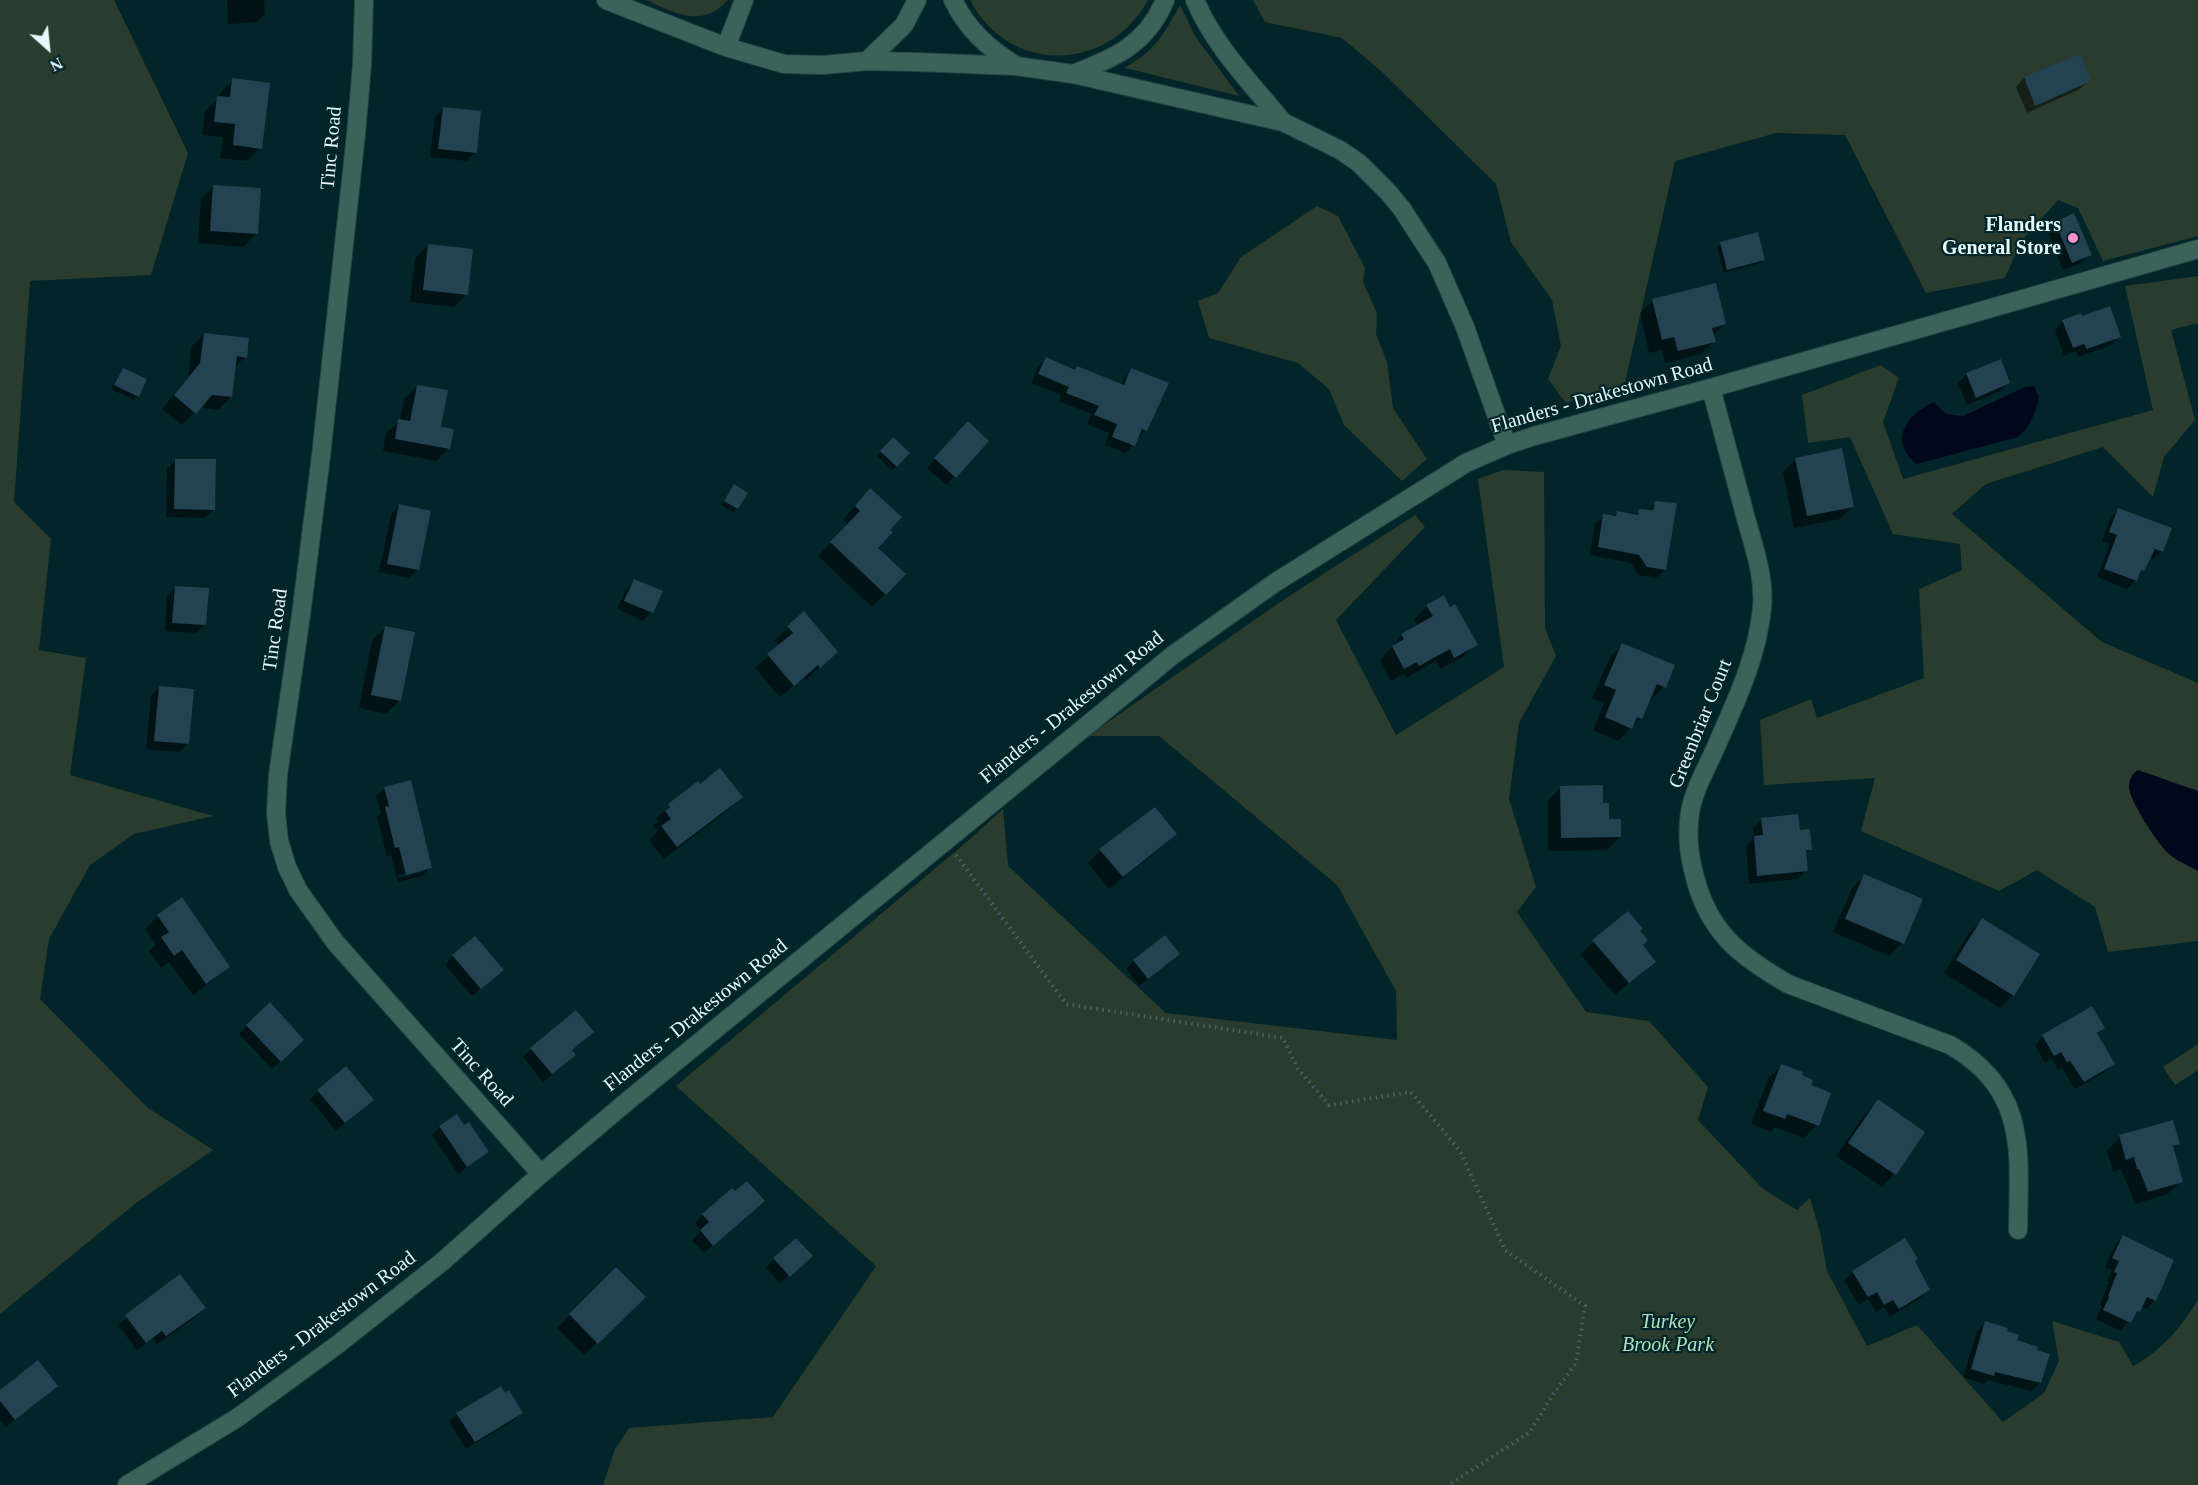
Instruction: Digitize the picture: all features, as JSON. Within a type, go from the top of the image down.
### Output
[{"type":"street","name":"Tinc Road","points":[[364,0],[362,65],[356,134],[323,445],[311,547],[278,775],[276,813],[279,840],[290,875],[320,923],[369,983],[541,1174]]},
{"type":"street","points":[[606,0],[726,47],[784,64],[823,65],[867,61],[1016,66],[1073,74],[1283,122],[1340,150],[1359,163],[1382,185],[1402,209],[1437,263],[1466,327],[1507,445]]},
{"type":"street","points":[[726,47],[744,0]]},
{"type":"street","points":[[867,61],[904,25],[917,0]]},
{"type":"street","points":[[953,0],[973,31],[991,50],[1016,66]]},
{"type":"street","points":[[1073,74],[1111,59],[1133,44],[1153,23],[1165,0]]},
{"type":"street","points":[[1195,0],[1201,15],[1218,42],[1283,122]]},
{"type":"street","name":"Flanders - Drakestown Road","points":[[127,1485],[237,1418],[337,1346],[442,1262],[541,1174],[1164,662],[1231,612],[1452,470],[1507,445],[2198,249]]},
{"type":"street","name":"Greenbriar Court","points":[[1711,388],[1760,569],[1762,606],[1757,644],[1746,681],[1696,790],[1690,811],[1688,850],[1703,902],[1716,927],[1726,939],[1765,971],[1788,984],[1950,1045],[1967,1055],[1993,1080],[2013,1117],[2018,1147],[2018,1230]]},
{"type":"path","points":[[945,840],[1066,1004],[1283,1038],[1298,1069],[1329,1105],[1412,1092],[1460,1151],[1504,1250],[1585,1306],[1576,1363],[1530,1432],[1449,1485]]},
{"type":"green space","points":[[0,0],[114,0],[188,153],[151,275],[30,281],[14,502],[51,539],[39,650],[86,658],[70,775],[213,816],[134,834],[90,865],[49,939],[40,999],[148,1108],[213,1150],[136,1203],[0,1314]]},
{"type":"green space","points":[[646,0],[728,0],[708,14],[688,16],[667,10]]},
{"type":"green space","points":[[970,0],[1148,0],[1130,24],[1109,41],[1084,52],[1059,56],[1033,52],[1009,42],[987,25]]},
{"type":"green space","points":[[1253,0],[2198,0],[2198,236],[2103,261],[2078,208],[2058,200],[2021,241],[2005,278],[1926,293],[1845,135],[1776,133],[1675,161],[1624,387],[1566,403],[1548,379],[1561,346],[1552,300],[1511,242],[1496,184],[1381,71],[1342,38],[1265,22]]},
{"type":"green space","points":[[1180,5],[1195,36],[1239,96],[1125,68],[1155,44],[1165,32]]},
{"type":"green space","points":[[1317,206],[1338,216],[1365,268],[1363,282],[1377,313],[1376,334],[1387,362],[1393,408],[1427,459],[1402,481],[1344,425],[1329,389],[1298,363],[1209,338],[1198,301],[1218,293],[1241,257]]},
{"type":"green space","points":[[2198,276],[2198,323],[2171,330],[2195,420],[2164,457],[2153,497],[2103,447],[1986,484],[1952,514],[2102,642],[2198,683],[2198,941],[2108,952],[2095,907],[2037,870],[1999,891],[1861,831],[1875,778],[1764,785],[1760,720],[1811,699],[1817,718],[1924,678],[1919,589],[1962,570],[1960,544],[1893,534],[1850,437],[1808,443],[1802,395],[1881,365],[1899,378],[1883,422],[1903,479],[2153,410],[2125,286]]},
{"type":"green space","name":"Turkey Brook Park","points":[[1503,470],[1544,472],[1545,628],[1556,656],[1519,723],[1509,799],[1536,887],[1517,912],[1586,1012],[1649,1021],[1708,1087],[1698,1120],[1762,1188],[1797,1210],[1810,1198],[1820,1233],[1827,1271],[1867,1346],[1917,1325],[2003,1422],[2044,1393],[2059,1361],[2052,1321],[2119,1342],[2133,1366],[2153,1353],[2170,1337],[2198,1299],[2198,1485],[603,1485],[615,1449],[629,1428],[773,1417],[876,1266],[676,1086],[1003,809],[1008,866],[1166,1013],[1397,1040],[1396,991],[1337,885],[1159,736],[1088,736],[1286,598],[1415,515],[1425,527],[1336,620],[1396,735],[1504,667],[1478,479]]},
{"type":"green space","points":[[2198,1044],[2198,1070],[2175,1085],[2163,1067]]},
{"type":"water","points":[[2034,386],[2039,397],[2036,408],[2029,424],[2018,437],[1917,464],[1903,446],[1904,429],[1909,421],[1924,407],[1934,402],[1946,414],[1963,416],[2025,387]]},
{"type":"water","points":[[2138,770],[2198,791],[2198,871],[2169,854],[2145,822],[2133,801],[2129,786],[2132,776]]},
{"type":"building","points":[[2080,54],[2091,81],[2035,106],[2024,77]]},
{"type":"building","points":[[232,78],[270,83],[262,149],[233,145],[235,124],[214,122],[217,96],[230,97]]},
{"type":"building","points":[[443,107],[481,111],[477,153],[438,149]]},
{"type":"building","points":[[213,185],[261,188],[258,234],[210,231]]},
{"type":"building","name":"Flanders General Store","points":[[2074,213],[2092,255],[2072,263],[2055,222]]},
{"type":"building","points":[[1758,232],[1765,260],[1727,270],[1720,242]]},
{"type":"building","points":[[428,244],[473,249],[468,295],[423,290]]},
{"type":"building","points":[[1716,283],[1726,324],[1712,328],[1716,342],[1678,351],[1674,337],[1662,340],[1652,299]]},
{"type":"building","points":[[2110,306],[2121,337],[2087,349],[2084,344],[2073,348],[2062,320]]},
{"type":"building","points":[[204,333],[249,338],[247,358],[237,356],[232,397],[212,395],[196,414],[174,395],[200,363]]},
{"type":"building","points":[[1046,357],[1075,370],[1077,366],[1124,385],[1131,368],[1169,383],[1147,431],[1142,429],[1135,446],[1112,437],[1117,424],[1094,415],[1099,406],[1066,393],[1069,387],[1038,374]]},
{"type":"building","points":[[2001,359],[2010,383],[1976,398],[1966,373]]},
{"type":"building","points":[[123,368],[147,379],[139,397],[114,385]]},
{"type":"building","points":[[417,385],[448,390],[441,427],[454,429],[450,449],[395,439],[398,419],[410,421]]},
{"type":"building","points":[[968,421],[989,441],[956,478],[934,458]]},
{"type":"building","points":[[893,437],[910,453],[897,467],[880,451]]},
{"type":"building","points":[[1842,448],[1854,507],[1807,516],[1795,458]]},
{"type":"building","points":[[175,459],[216,459],[215,510],[174,509]]},
{"type":"building","points":[[734,484],[748,493],[738,509],[724,501]]},
{"type":"building","points":[[870,488],[902,517],[890,530],[893,532],[878,548],[906,574],[886,595],[830,542],[860,511],[855,506]]},
{"type":"building","points":[[1655,501],[1677,503],[1666,570],[1647,567],[1639,555],[1598,547],[1603,514],[1616,516],[1617,511],[1638,515],[1639,509],[1653,510]]},
{"type":"building","points":[[399,504],[431,511],[419,570],[387,564]]},
{"type":"building","points":[[2118,508],[2172,528],[2163,552],[2155,549],[2144,571],[2141,570],[2137,581],[2104,569],[2117,535],[2109,532]]},
{"type":"building","points":[[634,579],[663,591],[653,613],[624,601]]},
{"type":"building","points":[[175,586],[209,588],[206,625],[172,623]]},
{"type":"building","points":[[1444,595],[1450,607],[1455,604],[1478,645],[1454,658],[1450,649],[1419,666],[1417,662],[1404,669],[1392,646],[1404,639],[1401,634],[1433,616],[1426,605]]},
{"type":"building","points":[[804,611],[838,652],[820,668],[818,665],[794,686],[767,654],[793,633],[787,626]]},
{"type":"building","points":[[385,626],[415,632],[401,701],[371,695]]},
{"type":"building","points":[[1622,643],[1675,665],[1666,688],[1657,684],[1642,719],[1637,717],[1632,729],[1605,717],[1616,690],[1604,685]]},
{"type":"building","points":[[159,686],[194,689],[189,744],[154,741]]},
{"type":"building","points":[[720,768],[743,797],[677,847],[661,826],[671,819],[665,811],[670,807],[668,804],[698,781],[700,784]]},
{"type":"building","points":[[411,780],[432,868],[406,875],[399,847],[395,848],[385,807],[389,806],[384,787]]},
{"type":"building","points":[[1603,785],[1603,803],[1609,803],[1609,819],[1621,819],[1621,837],[1561,838],[1560,786]]},
{"type":"building","points":[[1155,807],[1177,834],[1123,877],[1099,849]]},
{"type":"building","points":[[1798,814],[1800,830],[1810,829],[1812,850],[1806,850],[1808,871],[1757,876],[1754,836],[1763,835],[1761,818]]},
{"type":"building","points":[[1864,874],[1923,899],[1904,944],[1845,919]]},
{"type":"building","points":[[182,897],[230,967],[206,984],[182,950],[174,956],[161,937],[169,932],[157,915]]},
{"type":"building","points":[[1628,911],[1643,929],[1640,931],[1648,940],[1643,945],[1656,962],[1629,983],[1592,940]]},
{"type":"building","points":[[1982,918],[2040,954],[2014,996],[1956,960]]},
{"type":"building","points":[[1165,935],[1180,954],[1148,979],[1133,960]]},
{"type":"building","points":[[475,936],[504,970],[481,989],[452,955]]},
{"type":"building","points":[[270,1002],[304,1040],[281,1062],[246,1025]]},
{"type":"building","points":[[2092,1006],[2105,1028],[2097,1033],[2115,1064],[2084,1082],[2061,1052],[2054,1056],[2042,1035]]},
{"type":"building","points":[[576,1010],[594,1032],[572,1050],[576,1055],[552,1074],[530,1048]]},
{"type":"building","points":[[1781,1064],[1803,1072],[1802,1075],[1813,1080],[1811,1085],[1831,1093],[1819,1126],[1787,1114],[1785,1119],[1763,1111]]},
{"type":"building","points":[[346,1066],[374,1100],[345,1123],[317,1090]]},
{"type":"building","points":[[1878,1099],[1925,1132],[1896,1175],[1848,1143]]},
{"type":"building","points":[[457,1114],[464,1125],[469,1122],[489,1152],[467,1167],[439,1126]]},
{"type":"building","points":[[2173,1120],[2180,1144],[2173,1146],[2183,1182],[2148,1192],[2134,1157],[2126,1160],[2119,1135]]},
{"type":"building","points":[[747,1181],[765,1201],[713,1246],[700,1230],[709,1222],[702,1214],[732,1188],[735,1191]]},
{"type":"building","points":[[2123,1235],[2174,1260],[2156,1301],[2147,1297],[2140,1312],[2137,1311],[2131,1323],[2103,1310],[2117,1273],[2114,1272],[2119,1261],[2112,1258]]},
{"type":"building","points":[[796,1238],[813,1256],[790,1277],[773,1258]]},
{"type":"building","points":[[1905,1238],[1918,1259],[1915,1261],[1930,1290],[1899,1309],[1893,1300],[1884,1305],[1877,1292],[1868,1297],[1852,1271]]},
{"type":"building","points":[[616,1267],[646,1297],[598,1344],[569,1314]]},
{"type":"building","points":[[180,1274],[206,1308],[166,1336],[162,1331],[146,1343],[125,1315]]},
{"type":"building","points":[[1985,1321],[2008,1328],[2007,1331],[2019,1335],[2017,1340],[2050,1354],[2041,1383],[1995,1372],[1994,1376],[1971,1369]]},
{"type":"building","points":[[38,1360],[58,1386],[15,1420],[0,1401],[0,1390]]},
{"type":"building","points":[[501,1386],[505,1393],[509,1390],[523,1413],[475,1442],[456,1413]]},
{"type":"place","name":"Flanders General Store","points":[[2073,238]]}]
